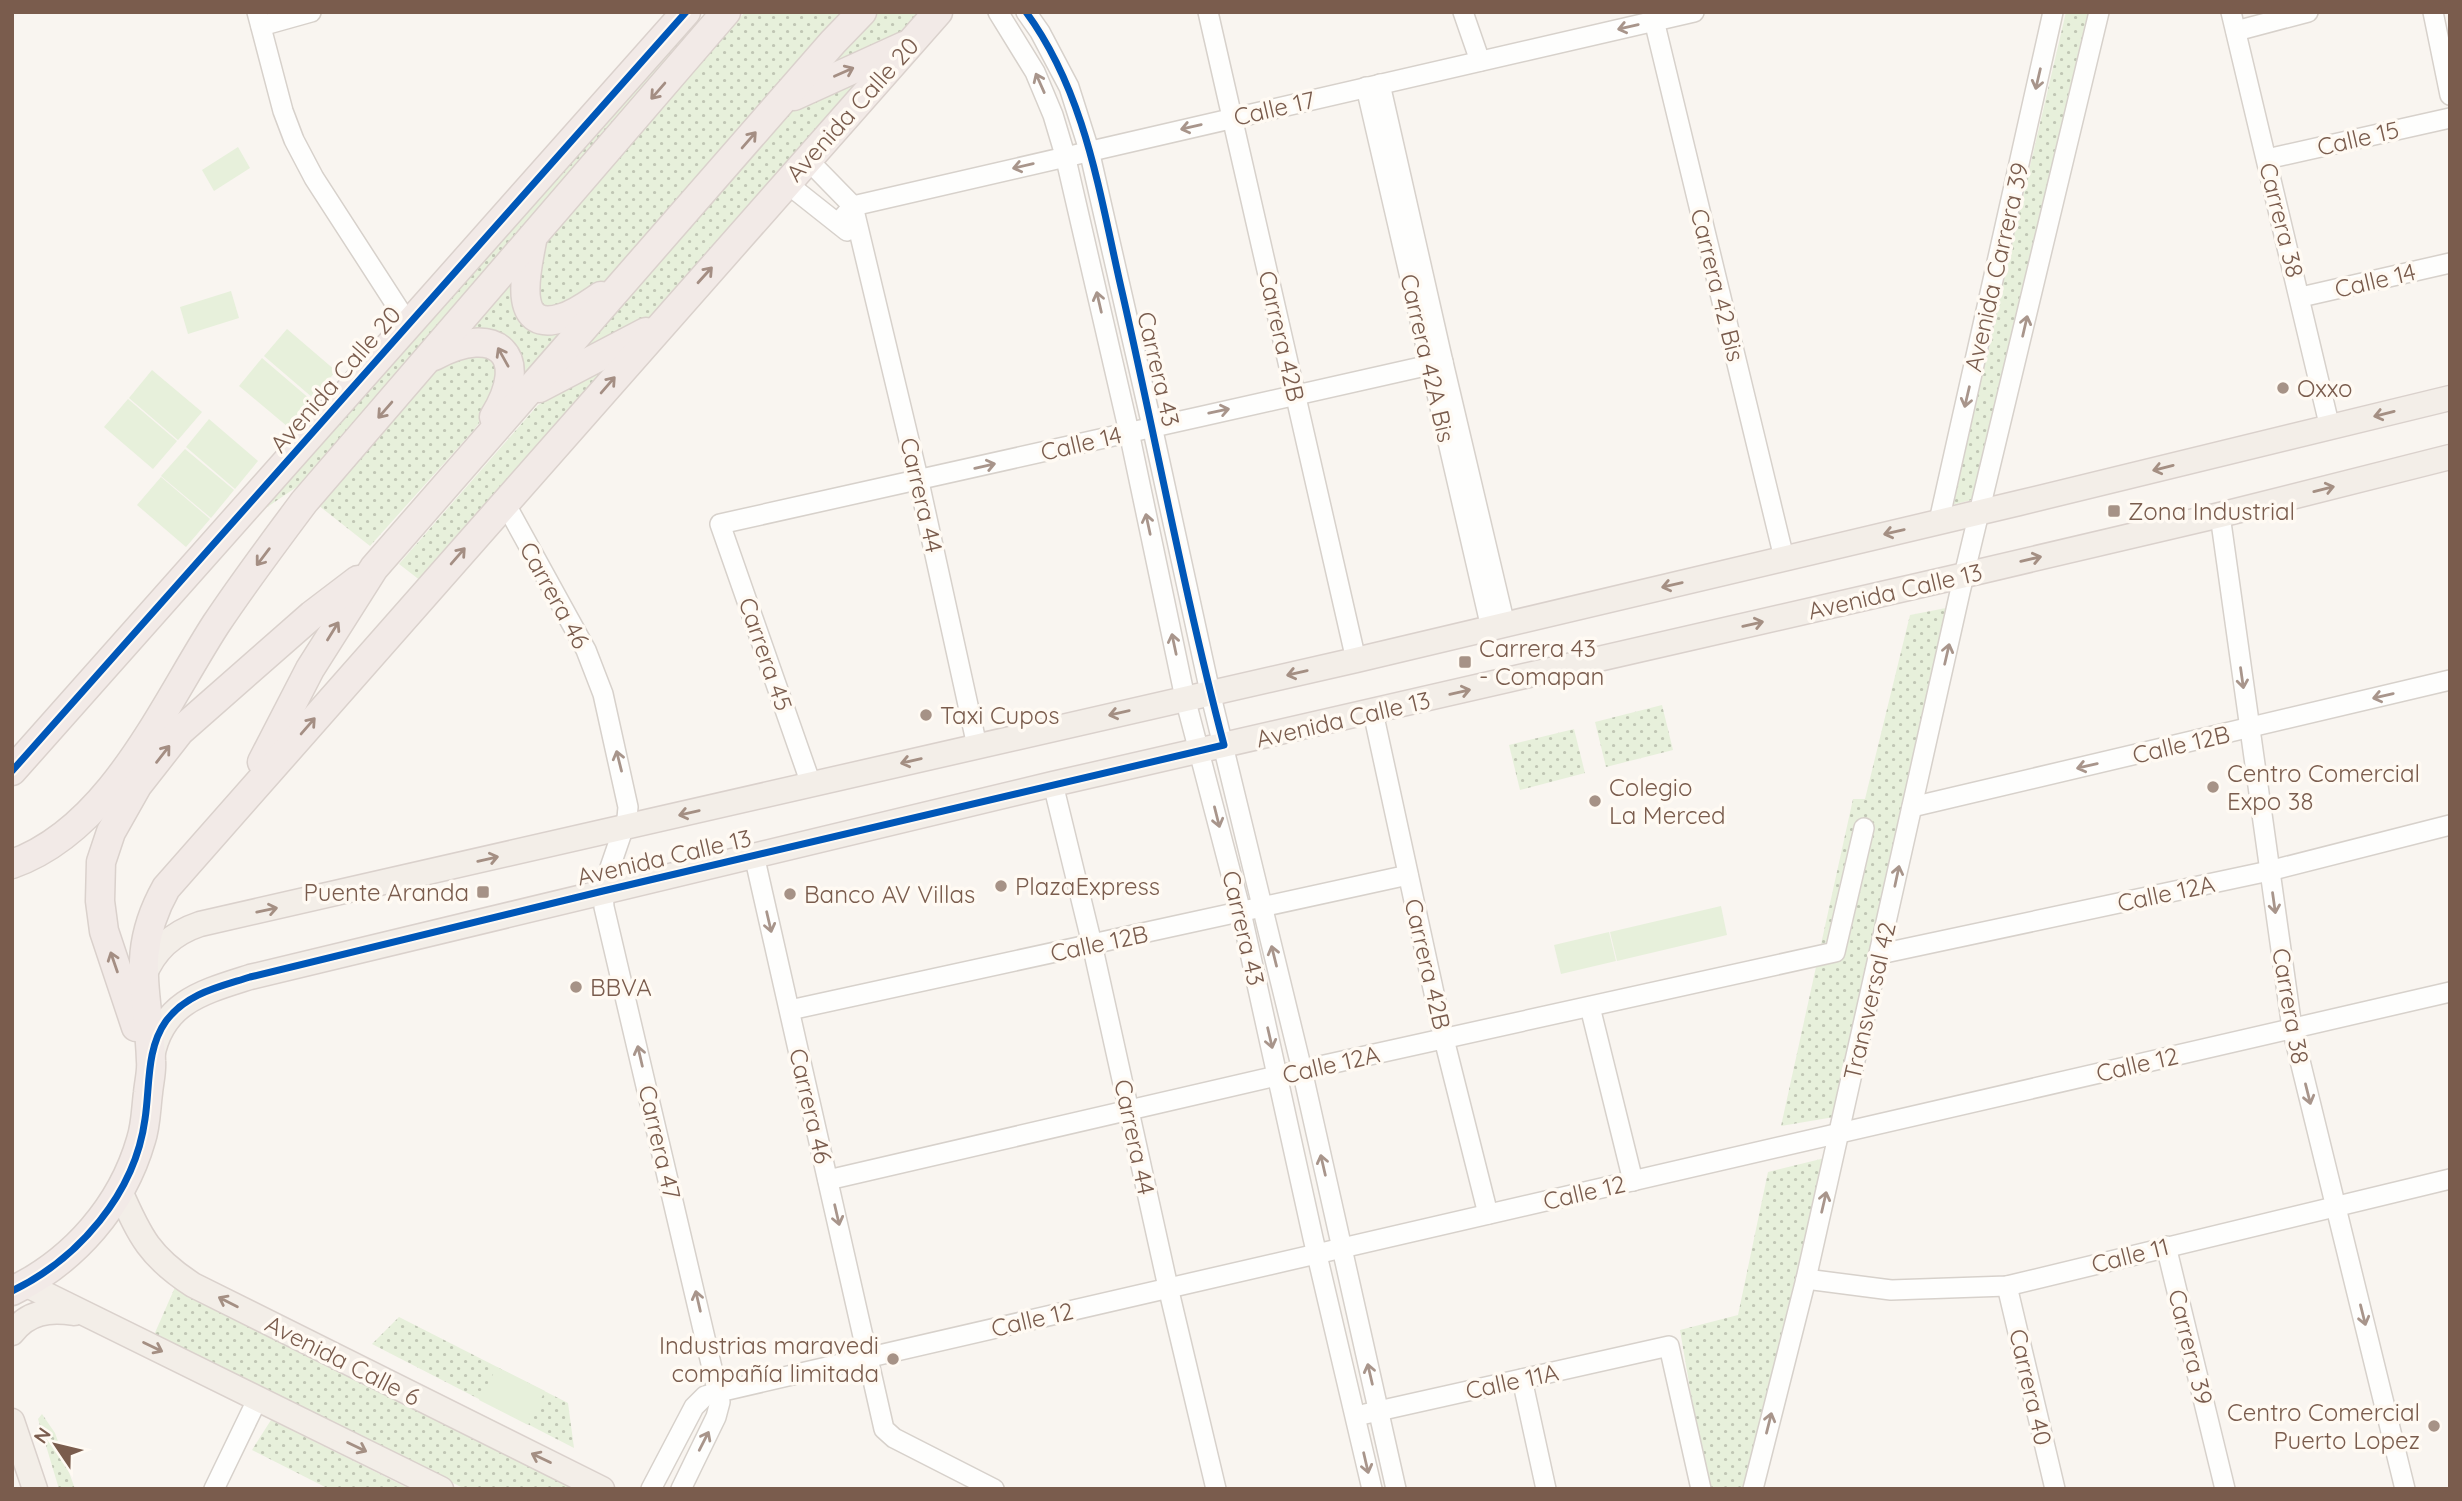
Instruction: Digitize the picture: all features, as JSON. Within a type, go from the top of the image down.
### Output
[{"type":"highway","name":"Avenida Calle 20","points":[[210,837],[257,771],[310,669],[374,568],[862,12]]},
{"type":"highway","name":"Avenida Calle 20","points":[[151,1068],[144,976],[145,944],[157,905],[166,888],[938,12]]},
{"type":"highway","name":"Avenida Calle 20","points":[[12,771],[409,325],[679,15]]},
{"type":"highway","points":[[12,864],[53,845],[109,790],[166,708],[243,584],[304,502],[718,21]]},
{"type":"highway","points":[[782,102],[912,42]]},
{"type":"highway","points":[[532,238],[524,290],[526,302],[536,317],[545,320],[564,317],[623,283]]},
{"type":"highway","points":[[524,395],[659,326]]},
{"type":"highway","points":[[429,359],[452,346],[473,341],[486,341],[498,346],[506,358],[510,371],[501,406],[467,461]]},
{"type":"highway","points":[[203,558],[332,471]]},
{"type":"highway","points":[[19,1287],[52,1268],[79,1244],[104,1215],[120,1191],[142,1139],[151,1068],[104,931],[100,901],[102,862],[111,832],[137,786],[180,731],[312,615],[374,568]]},
{"type":"main road","name":"Avenida Calle 13","points":[[144,976],[152,959],[165,944],[190,927],[1356,660],[2450,398]]},
{"type":"main road","name":"Avenida Calle 13","points":[[151,1068],[159,1032],[188,999],[202,992],[250,978],[603,891],[1965,575],[2450,457]]},
{"type":"main road","name":"Avenida Calle 6","points":[[120,1191],[136,1228],[150,1250],[170,1270],[193,1285],[602,1489]]},
{"type":"main road","points":[[19,1287],[92,1317],[441,1489]]},
{"type":"main road","points":[[12,1333],[33,1315],[46,1311],[92,1317]]},
{"type":"main road","points":[[12,1421],[35,1489]]},
{"type":"street","points":[[311,12],[259,19],[283,111],[314,178],[409,325]]},
{"type":"street","name":"Carrera 43","points":[[998,12],[1019,43],[1044,89],[1065,156],[1129,432],[1185,698],[1241,912],[1316,1253],[1372,1489]]},
{"type":"street","name":"Carrera 43","points":[[1026,12],[1041,32],[1069,87],[1089,150],[1153,426],[1210,692],[1302,1070],[1396,1489]]},
{"type":"street","name":"Carrera 42B","points":[[1208,12],[1356,660]]},
{"type":"street","points":[[1463,12],[1480,61]]},
{"type":"street","name":"Calle 17","points":[[853,206],[1480,61],[1653,17],[1694,12]]},
{"type":"street","name":"Avenida Carrera 39","points":[[1939,521],[2053,12]]},
{"type":"street","name":"Avenida Carrera 39","points":[[1981,512],[2099,12]]},
{"type":"street","points":[[2234,22],[2308,12]]},
{"type":"street","points":[[2432,12],[2450,95]]},
{"type":"street","points":[[679,15],[718,21]]},
{"type":"street","name":"Carrera 42 Bis","points":[[1653,17],[1784,558]]},
{"type":"street","name":"Carrera 38","points":[[2234,22],[2330,428]]},
{"type":"street","name":"Carrera 42A Bis","points":[[1373,85],[1498,626]]},
{"type":"street","name":"Calle 15","points":[[2267,159],[2450,118]]},
{"type":"street","points":[[807,159],[853,206],[838,223]]},
{"type":"street","points":[[785,184],[838,223],[863,246]]},
{"type":"street","name":"Carrera 44","points":[[853,206],[978,746]]},
{"type":"street","name":"Calle 14","points":[[2301,297],[2450,264]]},
{"type":"street","name":"Calle 14","points":[[720,524],[919,482],[1153,426],[1436,364]]},
{"type":"street","name":"Carrera 46","points":[[505,503],[586,650],[597,678],[628,799],[627,818],[603,891]]},
{"type":"street","name":"Transversal 42","points":[[1753,1489],[1806,1279],[1981,512]]},
{"type":"street","name":"Carrera 38","points":[[2220,514],[2292,1028],[2406,1489]]},
{"type":"street","name":"Carrera 45","points":[[720,524],[811,784]]},
{"type":"street","name":"Calle 12B","points":[[1912,807],[2450,681]]},
{"type":"street","name":"Carrera 42B","points":[[1373,712],[1444,1039],[1488,1214]]},
{"type":"street","name":"Carrera 44","points":[[1054,785],[1216,1489]]},
{"type":"street","name":"Calle 12A","points":[[1880,954],[2269,871],[2450,824]]},
{"type":"street","name":"Transversal 42","points":[[1835,952],[1864,828]]},
{"type":"street","name":"Carrera 46","points":[[754,856],[884,1429],[888,1435],[995,1489]]},
{"type":"street","name":"Calle 12B","points":[[790,1010],[1408,875]]},
{"type":"street","name":"Carrera 47","points":[[603,891],[604,907],[719,1391],[716,1417],[681,1489]]},
{"type":"street","name":"Calle 12A","points":[[828,1180],[1302,1070],[1835,952]]},
{"type":"street","name":"Calle 12","points":[[719,1391],[2450,992]]},
{"type":"street","points":[[1590,1007],[1633,1181]]},
{"type":"street","name":"Calle 11","points":[[1806,1279],[1891,1290],[2007,1286],[2450,1179]]},
{"type":"street","name":"Carrera 39","points":[[2166,1246],[2225,1489]]},
{"type":"street","name":"Carrera 40","points":[[2007,1286],[2055,1489]]},
{"type":"street","name":"Calle 11A","points":[[1355,1416],[1669,1346],[1701,1489]]},
{"type":"street","points":[[1522,1379],[1546,1489]]},
{"type":"street","points":[[651,1489],[694,1407],[705,1396],[719,1391]]},
{"type":"street","points":[[214,1489],[258,1398]]},
{"type":"green space","points":[[745,12],[852,12],[605,283],[545,312],[531,285],[544,237]]},
{"type":"green space","points":[[876,12],[927,12],[907,32],[822,74]]},
{"type":"green space","points":[[2066,12],[2088,12],[1976,499],[1951,505]]},
{"type":"green space","points":[[685,32],[687,42],[326,467],[260,512]]},
{"type":"green space","points":[[879,63],[645,327],[565,367],[805,96]]},
{"type":"green space","points":[[238,147],[250,168],[214,191],[202,170]]},
{"type":"green space","points":[[519,268],[514,298],[582,318],[512,399],[520,374],[459,338]]},
{"type":"green space","points":[[231,291],[239,318],[188,334],[180,307]]},
{"type":"green space","points":[[287,329],[336,371],[313,398],[264,356]]},
{"type":"green space","points":[[461,353],[499,360],[491,407],[473,431],[370,546],[318,505],[433,371]]},
{"type":"green space","points":[[262,358],[311,400],[288,427],[239,386]]},
{"type":"green space","points":[[618,361],[421,581],[399,564],[538,405]]},
{"type":"green space","points":[[152,370],[202,412],[178,440],[129,398]]},
{"type":"green space","points":[[128,399],[177,441],[153,469],[104,427]]},
{"type":"green space","points":[[209,419],[258,461],[235,489],[186,447]]},
{"type":"green space","points":[[185,449],[234,490],[211,518],[161,476]]},
{"type":"green space","points":[[161,477],[210,519],[186,547],[137,505]]},
{"type":"green space","points":[[1946,608],[1834,1117],[1781,1126],[1853,799],[1865,799],[1910,615]]},
{"type":"green space","points":[[1662,705],[1673,750],[1606,767],[1595,722]]},
{"type":"green space","points":[[1574,729],[1585,773],[1520,790],[1509,745]]},
{"type":"green space","points":[[1721,906],[1727,935],[1617,961],[1610,932]]},
{"type":"green space","points":[[1609,932],[1616,961],[1561,974],[1554,945]]},
{"type":"green space","points":[[1825,1158],[1743,1489],[1707,1489],[1680,1330],[1738,1315],[1768,1172]]},
{"type":"green space","points":[[176,1285],[579,1489],[465,1489],[154,1335]]},
{"type":"green space","points":[[399,1317],[568,1403],[574,1448],[372,1344]]},
{"type":"green space","points":[[497,1367],[545,1391],[528,1425],[479,1400]]},
{"type":"green space","points":[[42,1414],[55,1433],[75,1489],[59,1489],[38,1419]]},
{"type":"green space","points":[[271,1420],[410,1489],[329,1489],[252,1450]]},
{"type":"cycle path","points":[[12,771],[686,12]]},
{"type":"cycle path","points":[[12,1291],[59,1261],[100,1221],[116,1198],[139,1147],[152,1056],[160,1032],[174,1011],[204,992],[250,977],[603,891],[1224,745],[1089,148],[1064,78],[1047,44],[1026,12]]},
{"type":"place","name":"Oxxo","points":[[2283,388]]},
{"type":"place","name":"Zona Industrial","points":[[2114,511]]},
{"type":"place","name":"Carrera 43 - Comapan","points":[[1465,662]]},
{"type":"place","name":"Taxi Cupos","points":[[926,715]]},
{"type":"place","name":"Centro Comercial Expo 38","points":[[2213,787]]},
{"type":"place","name":"Colegio La Merced","points":[[1595,801]]},
{"type":"place","name":"PlazaExpress","points":[[1001,886]]},
{"type":"place","name":"Puente Aranda","points":[[483,892]]},
{"type":"place","name":"Banco AV Villas","points":[[790,894]]},
{"type":"place","name":"BBVA","points":[[576,987]]},
{"type":"place","name":"Industrias maravedi compañía limitada","points":[[893,1359]]},
{"type":"place","name":"Centro Comercial Puerto Lopez","points":[[2434,1426]]}]
